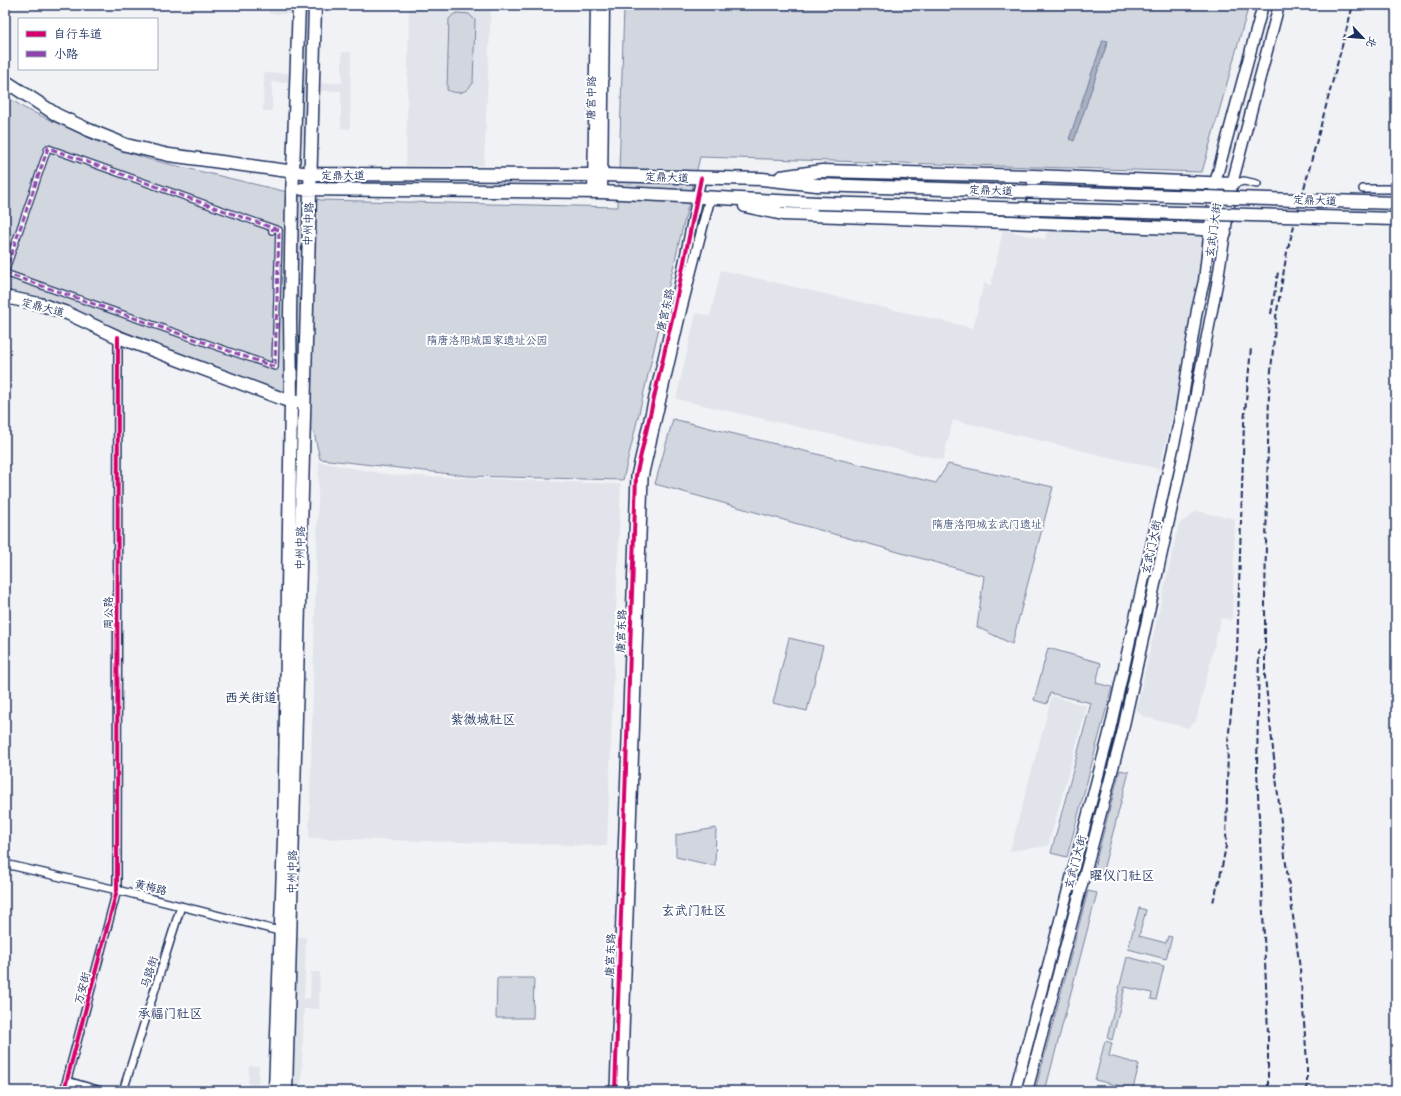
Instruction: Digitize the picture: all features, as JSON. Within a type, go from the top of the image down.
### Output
[{"type":"main road","name":"中州中路","points":[[286,1091],[286,933],[284,831],[291,402],[290,315],[292,189],[299,5]]},
{"type":"main road","name":"中州中路","points":[[275,1091],[286,933],[304,402],[315,5]]},
{"type":"main road","name":"唐宫中路","points":[[596,5],[597,192]]},
{"type":"main road","name":"唐宫中路","points":[[597,175],[604,5]]},
{"type":"main road","name":"玄武门大街","points":[[1016,1091],[1109,734],[1179,422],[1197,310],[1204,281],[1211,230],[1215,182],[1263,5]]},
{"type":"main road","name":"玄武门大街","points":[[1027,1091],[1123,730],[1190,425],[1225,233],[1232,184],[1279,5]]},
{"type":"main road","name":"定鼎大道","points":[[5,81],[57,115],[126,145],[169,155],[310,174],[597,175],[762,180],[817,185],[1396,203]]},
{"type":"main road","points":[[762,180],[822,171],[1034,176],[1215,182],[1232,184]]},
{"type":"main road","points":[[814,172],[809,177],[809,180],[817,185]]},
{"type":"main road","points":[[1033,223],[1034,176]]},
{"type":"main road","name":"定鼎大道","points":[[292,189],[597,192],[710,198],[817,209],[1396,219]]},
{"type":"main road","points":[[817,209],[1033,223],[1211,230],[1225,233]]},
{"type":"main road","name":"定鼎大道","points":[[5,298],[39,304],[67,313],[118,336],[291,402],[304,402]]},
{"type":"street","points":[[48,148],[272,230],[279,230],[275,367],[5,273],[48,148]]},
{"type":"street","name":"唐宫东路","points":[[615,1091],[636,476],[675,306],[701,178]]},
{"type":"street","points":[[1232,184],[1244,181],[1257,184]]},
{"type":"street","points":[[1363,189],[1396,189]]},
{"type":"street","name":"唐宫东路","points":[[622,1091],[643,477],[682,308],[710,198]]},
{"type":"street","name":"周公路","points":[[117,890],[118,336]]},
{"type":"street","name":"黄梅路","points":[[5,864],[117,890],[286,933]]},
{"type":"street","name":"万安街","points":[[64,1091],[117,890]]},
{"type":"street","name":"马路街","points":[[123,1091],[181,906]]},
{"type":"street","points":[[67,1081],[101,1091]]},
{"type":"shaded area","points":[[269,5],[312,5],[311,83],[342,83],[342,52],[351,52],[350,129],[341,128],[341,91],[310,91],[309,142],[289,141],[291,83],[272,82],[272,111],[263,111],[264,73],[291,73],[293,14],[269,14]]},
{"type":"shaded area","points":[[409,5],[491,5],[484,166],[406,166]]},
{"type":"shaded area","points":[[1003,230],[1045,239],[1047,230],[1205,235],[1179,390],[1159,469],[953,420],[943,460],[676,399],[696,313],[710,316],[721,270],[973,328],[984,283],[991,285]]},
{"type":"shaded area","points":[[319,462],[391,475],[621,484],[607,846],[309,838]]},
{"type":"shaded area","points":[[1197,511],[1235,519],[1232,620],[1221,618],[1196,721],[1188,728],[1144,717],[1136,710],[1179,524]]},
{"type":"shaded area","points":[[1052,696],[1087,706],[1048,846],[1010,851]]},
{"type":"shaded area","points":[[279,936],[306,937],[304,999],[310,998],[311,972],[320,972],[319,1009],[304,1009],[301,1091],[248,1091],[249,1066],[259,1066],[258,1084],[273,1085]]},
{"type":"green space","name":"隋唐洛阳城国家遗址公园","points":[[624,5],[1249,5],[1202,172],[700,157],[623,480],[468,476],[320,459],[314,433],[267,389],[53,303],[5,291],[5,95],[24,108],[96,141],[148,159],[321,200],[618,207]]},
{"type":"green space","points":[[457,13],[469,14],[475,20],[473,83],[468,89],[459,93],[447,90],[449,19]]},
{"type":"green space","name":"隋唐洛阳城玄武门遗址","points":[[673,419],[936,483],[948,464],[1053,487],[1012,644],[977,627],[984,576],[655,484]]},
{"type":"green space","points":[[789,638],[823,646],[807,711],[773,703]]},
{"type":"green space","points":[[1048,648],[1101,663],[1096,683],[1112,687],[1067,857],[1051,853],[1091,703],[1050,693],[1047,704],[1034,700]]},
{"type":"green space","points":[[1120,770],[1129,772],[1102,874],[1093,872]]},
{"type":"green space","points":[[716,828],[715,866],[676,857],[676,835]]},
{"type":"green space","points":[[1088,891],[1097,893],[1045,1091],[1035,1091]]},
{"type":"green space","points":[[1139,908],[1146,910],[1139,936],[1166,943],[1168,936],[1172,937],[1166,959],[1128,949]]},
{"type":"green space","points":[[1127,957],[1164,966],[1156,1000],[1151,999],[1152,993],[1125,987],[1112,1040],[1107,1038]]},
{"type":"green space","points":[[497,978],[534,978],[533,1018],[496,1018]]},
{"type":"green space","points":[[1105,1041],[1112,1043],[1109,1056],[1139,1064],[1133,1089],[1095,1080]]},
{"type":"water","points":[[1103,40],[1108,41],[1074,141],[1069,139]]},
{"type":"railway","points":[[1307,1091],[1307,1062],[1300,969],[1284,849],[1265,677],[1269,392],[1276,317],[1287,252],[1353,5]]},
{"type":"railway","points":[[1271,314],[1278,272]]},
{"type":"railway","points":[[1213,902],[1226,846],[1228,742],[1237,653],[1244,423],[1251,348]]},
{"type":"railway","points":[[1259,649],[1257,769],[1268,1033],[1268,1091]]},
{"type":"marked path","points":[[5,272],[48,148],[273,228],[272,231]]},
{"type":"marked path","points":[[5,273],[275,367],[279,230],[273,228]]},
{"type":"cycle path","points":[[615,1091],[636,476],[675,306],[701,178]]},
{"type":"cycle path","points":[[64,1091],[117,890],[118,337]]},
{"type":"district","name":"西关街道","points":[[251,697]]},
{"type":"district","name":"紫微城社区","points":[[483,719]]},
{"type":"district","name":"曜仪门社区","points":[[1122,875]]},
{"type":"district","name":"玄武门社区","points":[[694,910]]},
{"type":"district","name":"承福门社区","points":[[170,1013]]}]
